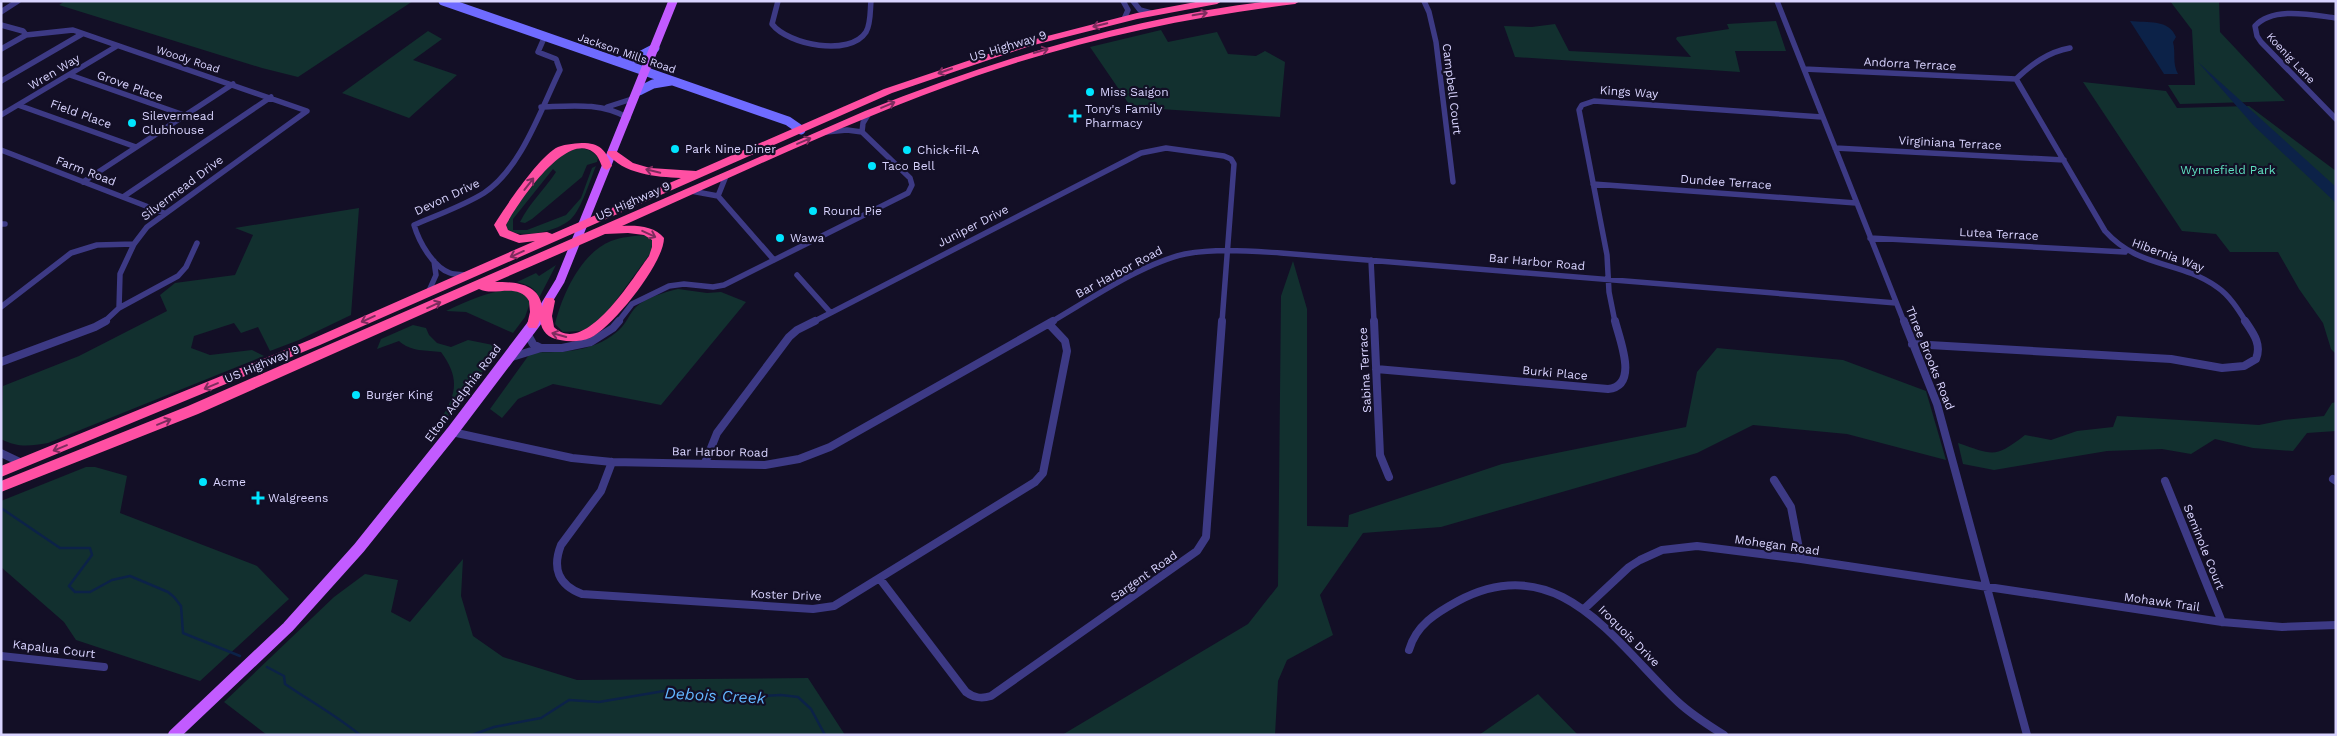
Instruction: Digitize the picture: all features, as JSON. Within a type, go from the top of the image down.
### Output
[{"type":"highway","name":"US Highway 9","points":[[1,487],[193,410],[471,281],[583,224],[884,93],[1027,44],[1124,19],[1217,1]]},
{"type":"highway","name":"US Highway 9","points":[[1,472],[242,373],[428,293],[471,281],[576,243],[825,132],[960,76],[1081,40],[1207,13],[1295,1]]},
{"type":"highway","points":[[562,234],[519,239],[504,234],[500,225],[547,161],[561,150],[578,146],[594,147],[601,153],[607,166]]},
{"type":"highway","points":[[612,153],[628,164],[658,173],[699,174]]},
{"type":"highway","points":[[549,301],[545,315],[547,326],[551,333],[560,337],[572,338],[583,336],[596,330],[654,257],[658,247],[658,238],[648,232],[633,229],[601,231]]},
{"type":"highway","points":[[471,281],[527,290],[536,302],[537,312],[530,329]]},
{"type":"main road","name":"Jackson Mills Road","points":[[443,1],[788,121],[800,130]]},
{"type":"main road","name":"Elton Adelphia Road","points":[[174,735],[253,662],[310,603],[359,548],[452,432],[530,329],[560,281],[628,118],[674,1]]},
{"type":"main road","points":[[617,61],[636,58],[655,48]]},
{"type":"main road","points":[[637,94],[653,84],[674,81]]},
{"type":"street","points":[[1,12],[18,1]]},
{"type":"street","points":[[778,1],[772,24],[776,30],[786,36],[826,47],[846,45],[863,35],[868,26],[871,1]]},
{"type":"street","points":[[1123,1],[1128,10],[1124,19]]},
{"type":"street","points":[[1133,1],[1140,10],[1151,13]]},
{"type":"street","name":"Campbell Court","points":[[1424,1],[1429,12],[1436,42],[1454,182]]},
{"type":"street","name":"Three Brooks Road","points":[[1777,1],[1942,418],[2027,735]]},
{"type":"street","name":"Koenig Lane","points":[[2336,18],[2275,15],[2260,19],[2255,26],[2255,31],[2261,42],[2336,119]]},
{"type":"street","points":[[1,24],[23,31],[26,35],[1,49]]},
{"type":"street","name":"Woody Road","points":[[26,35],[73,30],[307,111]]},
{"type":"street","points":[[1,81],[82,34]]},
{"type":"street","name":"Devon Drive","points":[[434,260],[417,234],[414,225],[480,195],[493,186],[517,158],[560,70],[559,62],[548,54],[538,52],[545,36]]},
{"type":"street","points":[[548,54],[543,48],[557,40]]},
{"type":"street","name":"Wren Way","points":[[1,115],[117,46]]},
{"type":"street","points":[[2016,79],[2032,64],[2048,54],[2070,48]]},
{"type":"street","name":"Andorra Terrace","points":[[1804,69],[2016,79]]},
{"type":"street","name":"Grove Place","points":[[70,75],[184,115]]},
{"type":"street","name":"Hibernia Way","points":[[1912,344],[2171,359],[2222,368],[2244,366],[2256,359],[2259,347],[2256,337],[2234,303],[2225,293],[2198,276],[2141,259],[2126,252],[2113,242],[2016,79]]},
{"type":"street","points":[[83,182],[233,84]]},
{"type":"street","points":[[604,108],[624,103],[637,94]]},
{"type":"street","points":[[123,197],[271,97]]},
{"type":"street","name":"Kings Way","points":[[1608,279],[1608,255],[1579,110],[1582,105],[1587,102],[1822,117]]},
{"type":"street","name":"Field Place","points":[[18,105],[136,146]]},
{"type":"street","points":[[542,107],[604,108],[619,111],[628,118]]},
{"type":"street","name":"Silvermead Drive","points":[[119,308],[120,274],[134,244],[147,227],[307,111]]},
{"type":"street","points":[[862,132],[863,123],[869,113]]},
{"type":"street","points":[[508,358],[541,348],[574,347],[598,339],[613,328],[632,304],[662,288],[680,284],[720,286],[909,192],[912,185],[910,178],[862,132],[847,130],[825,132]]},
{"type":"street","name":"Juniper Drive","points":[[705,463],[717,433],[789,337],[797,330],[1141,153],[1160,148],[1224,156],[1233,161],[1228,250]]},
{"type":"street","name":"Virginiana Terrace","points":[[1835,148],[2064,160]]},
{"type":"street","name":"Farm Road","points":[[1,150],[164,213]]},
{"type":"street","points":[[718,196],[726,176]]},
{"type":"street","name":"Dundee Terrace","points":[[1594,184],[1856,203]]},
{"type":"street","points":[[691,191],[718,196],[774,260]]},
{"type":"street","name":"Lutea Terrace","points":[[1870,238],[2126,252]]},
{"type":"street","points":[[1,370],[3,362],[95,327],[109,319],[119,308],[178,276],[186,267],[197,243]]},
{"type":"street","points":[[1,307],[58,261],[75,251],[97,245],[134,244]]},
{"type":"street","name":"Bar Harbor Road","points":[[452,432],[572,458],[612,462],[766,465],[787,462],[820,452],[1164,260],[1196,251],[1228,250],[1371,260],[1896,303]]},
{"type":"street","name":"Sargent Road","points":[[880,579],[966,692],[981,698],[991,696],[1197,551],[1206,537],[1228,250]]},
{"type":"street","points":[[434,260],[447,272],[471,281]]},
{"type":"street","points":[[428,293],[436,275],[434,260]]},
{"type":"street","name":"Sabina Terrace","points":[[1371,260],[1380,455],[1385,472],[1390,477]]},
{"type":"street","points":[[797,275],[830,312]]},
{"type":"street","name":"Burki Place","points":[[1376,369],[1608,389],[1617,388],[1624,382],[1626,372],[1608,292],[1608,279]]},
{"type":"street","name":"Koster Drive","points":[[612,462],[601,491],[561,545],[557,554],[555,569],[562,584],[582,594],[823,608],[844,601],[1035,482],[1044,473],[1067,350],[1065,341],[1049,324]]},
{"type":"street","points":[[530,329],[533,344],[541,348]]},
{"type":"street","points":[[1,453],[9,459],[22,464]]},
{"type":"street","points":[[1774,480],[1785,491],[1792,504],[1801,559]]},
{"type":"street","name":"Seminole Court","points":[[2165,482],[2222,622]]},
{"type":"street","name":"Mohegan Road","points":[[1584,609],[1629,567],[1640,560],[1662,550],[1702,546],[1801,559],[1987,588]]},
{"type":"street","name":"Iroquois Drive","points":[[1409,650],[1413,636],[1423,624],[1468,594],[1486,588],[1510,585],[1535,588],[1564,598],[1584,609],[1677,701],[1702,721],[1724,735]]},
{"type":"street","name":"Mohawk Trail","points":[[1987,588],[2222,622],[2282,627],[2336,625]]},
{"type":"street","name":"Kapalua Court","points":[[1,656],[104,667]]},
{"type":"green space","points":[[65,1],[413,1],[298,77],[262,68],[59,5]]},
{"type":"green space","points":[[2170,1],[2219,1],[2220,32],[2285,101],[2180,104],[2168,85],[2195,85],[2192,30]]},
{"type":"green space","points":[[1776,21],[1786,51],[1735,51],[1740,72],[1515,57],[1504,26],[1532,27],[1555,24],[1569,51],[1691,57],[1676,39],[1677,37],[1729,29],[1727,24]]},
{"type":"green space","points":[[1161,30],[1168,42],[1217,32],[1228,54],[1256,56],[1265,51],[1285,62],[1280,117],[1131,107],[1090,47]]},
{"type":"green space","points":[[428,31],[442,39],[413,60],[457,75],[409,118],[342,93]]},
{"type":"green space","name":"Wynnefield Park","points":[[2083,82],[2166,91],[2177,108],[2249,106],[2336,171],[2336,354],[2331,349],[2323,323],[2299,289],[2278,252],[2230,252],[2216,234],[2182,231]]},
{"type":"green space","points":[[579,148],[592,152],[598,158],[597,162],[587,165],[582,177],[532,219],[525,223],[520,222],[556,172],[553,169],[513,219],[513,230],[527,230],[566,215],[581,198],[592,168],[596,166],[582,201],[571,219],[558,227],[532,234],[515,233],[508,230],[506,226],[510,214],[551,162],[558,155]]},
{"type":"green space","points":[[359,208],[351,315],[299,340],[270,351],[258,327],[241,333],[234,323],[194,336],[191,348],[210,355],[252,350],[264,356],[48,443],[24,446],[1,439],[3,386],[79,356],[167,311],[160,295],[175,283],[235,275],[253,235],[235,228]]},
{"type":"green space","points":[[646,235],[655,243],[652,251],[598,325],[580,331],[563,332],[555,324],[558,313],[574,276],[582,265],[600,247],[611,241]]},
{"type":"green space","points":[[1293,261],[1307,309],[1307,526],[1348,527],[1349,515],[1502,464],[1686,427],[1697,372],[1717,348],[1843,360],[1926,391],[1946,460],[1847,434],[1753,425],[1697,453],[1441,527],[1363,533],[1320,595],[1333,635],[1287,660],[1278,681],[1275,735],[1062,735],[1248,624],[1278,586],[1281,296]]},
{"type":"green space","points":[[556,265],[539,298],[531,287],[517,282],[536,273],[539,276]]},
{"type":"green space","points":[[515,289],[526,294],[530,303],[525,317],[513,333],[466,312],[446,311],[479,297]]},
{"type":"green space","points":[[678,289],[707,293],[721,292],[746,302],[661,405],[553,384],[518,399],[502,418],[490,409],[531,352],[578,350],[599,343],[619,330],[640,304],[656,296]]},
{"type":"green space","points":[[413,325],[426,328],[429,335],[437,343],[451,347],[468,340],[498,346],[479,378],[444,422],[440,420],[453,394],[454,378],[441,352],[414,349],[399,341],[377,349],[381,339]]},
{"type":"green space","points":[[2336,402],[2336,431],[2307,433],[2293,451],[2253,448],[2215,439],[2191,454],[2162,449],[2107,451],[1994,470],[1963,464],[1958,443],[1987,452],[2000,451],[2025,435],[2051,440],[2077,431],[2113,427],[2117,416],[2259,425],[2284,420],[2324,416],[2332,403]]},
{"type":"green space","points":[[86,467],[95,467],[127,476],[120,513],[257,566],[289,599],[200,681],[76,640],[64,622],[1,567],[1,501]]},
{"type":"green space","points":[[463,559],[461,596],[473,636],[503,657],[577,680],[808,678],[845,735],[267,735],[224,702],[334,597],[365,574],[398,580],[391,612],[410,622]]},
{"type":"green space","points":[[1538,694],[1578,735],[1479,735]]},
{"type":"water","points":[[2130,21],[2157,23],[2173,31],[2176,37],[2173,42],[2175,66],[2178,74],[2164,74]]},
{"type":"water","points":[[2198,62],[2336,187],[2336,203],[2254,126]]},
{"type":"waterway","name":"Debois Creek","points":[[1,508],[60,548],[90,548],[92,555],[69,586],[75,592],[90,592],[112,580],[130,576],[168,592],[174,597],[181,606],[183,633],[240,656]]},
{"type":"waterway","name":"Debois Creek","points":[[267,667],[284,676],[285,684],[360,735]]},
{"type":"waterway","name":"Debois Creek","points":[[472,735],[494,727],[541,718],[569,700],[599,702],[664,691],[721,698],[781,695],[798,697],[811,709],[825,735]]},
{"type":"place","name":"Miss Saigon","points":[[1090,92]]},
{"type":"place","name":"Tony's Family Pharmacy","points":[[1075,116]]},
{"type":"place","name":"Silevermead Clubhouse","points":[[132,123]]},
{"type":"place","name":"Park Nine Diner","points":[[675,149]]},
{"type":"place","name":"Chick-fil-A","points":[[907,150]]},
{"type":"place","name":"Taco Bell","points":[[872,166]]},
{"type":"place","name":"Round Pie","points":[[813,211]]},
{"type":"place","name":"Wawa","points":[[780,238]]},
{"type":"place","name":"Burger King","points":[[356,395]]},
{"type":"place","name":"Acme","points":[[203,482]]},
{"type":"place","name":"Walgreens","points":[[258,498]]}]
